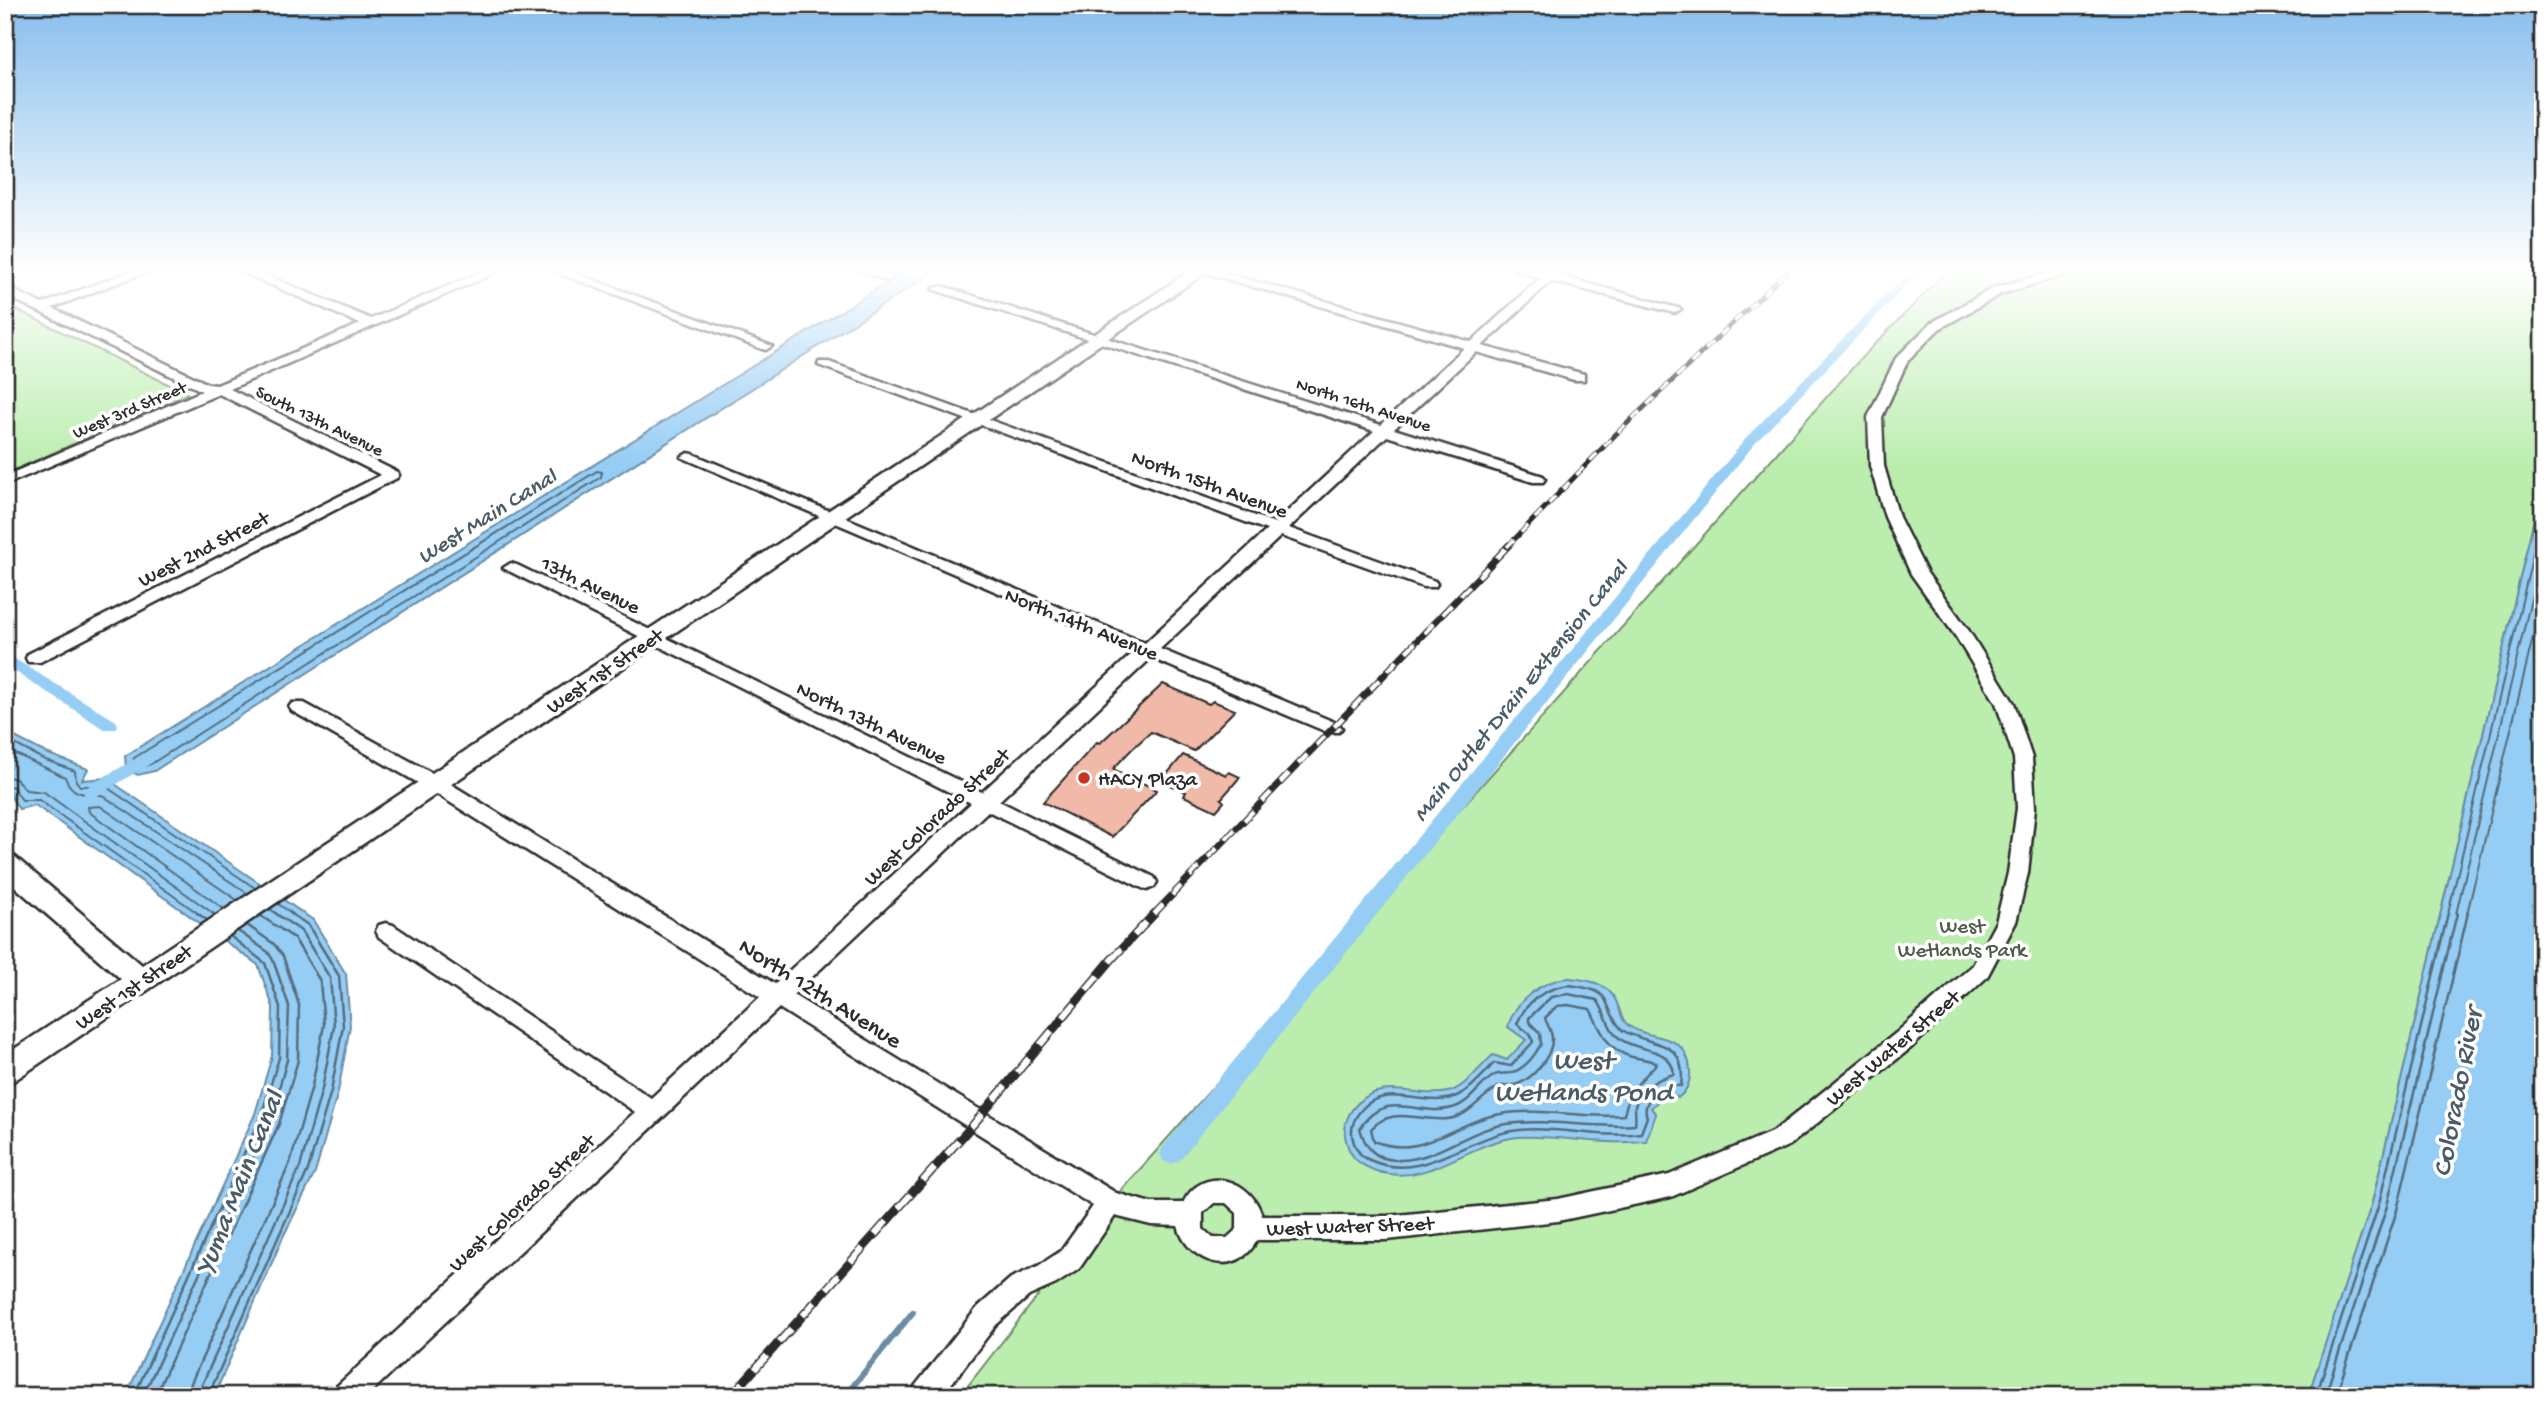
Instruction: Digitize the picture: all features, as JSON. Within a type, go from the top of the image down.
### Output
[{"type":"main road","name":"West 1st Street","points":[[5,1071],[1105,334]]},
{"type":"main road","points":[[5,863],[141,980]]},
{"type":"street","name":"South 13th Avenue","points":[[96,334],[205,388],[219,389],[391,475]]},
{"type":"street","name":"West 3rd Street","points":[[5,481],[347,334]]},
{"type":"street","points":[[734,334],[766,346]]},
{"type":"street","name":"North 16th Avenue","points":[[1083,334],[1538,479]]},
{"type":"street","points":[[1430,334],[1579,377]]},
{"type":"street","name":"West Colorado Street","points":[[347,1396],[1487,334]]},
{"type":"street","name":"West Water Street","points":[[1250,1228],[1387,1228],[1558,1210],[1671,1186],[1783,1138],[1904,1040],[1980,971],[2006,922],[2018,873],[2026,808],[2023,758],[2005,703],[1963,635],[1919,574],[1892,517],[1877,466],[1875,416],[1902,358],[1926,334]]},
{"type":"street","name":"North 15th Avenue","points":[[824,365],[1429,584]]},
{"type":"street","name":"North 14th Avenue","points":[[688,457],[830,519],[1333,728]]},
{"type":"street","name":"West 2nd Street","points":[[34,658],[391,475]]},
{"type":"street","name":"13th Avenue","points":[[511,568],[652,638]]},
{"type":"street","name":"North 13th Avenue","points":[[652,638],[1147,882]]},
{"type":"street","name":"North 12th Avenue","points":[[298,707],[434,783],[1110,1203],[1151,1214],[1189,1214]]},
{"type":"street","points":[[386,932],[653,1111]]},
{"type":"street","points":[[1230,1193],[1245,1203],[1251,1220],[1250,1228],[1237,1245],[1216,1250],[1206,1248],[1191,1234],[1189,1214],[1201,1198],[1210,1194],[1230,1193]]},
{"type":"street","points":[[925,1396],[987,1316],[1020,1287],[1070,1260],[1110,1203]]},
{"type":"green space","points":[[5,334],[67,334],[188,394],[5,474]]},
{"type":"green space","name":"West Wetlands Park","points":[[1884,334],[2543,334],[2543,481],[2372,1203],[2308,1396],[960,1396],[1110,1203]]},
{"type":"water","points":[[804,334],[837,334],[154,771],[138,775],[126,769],[125,756]]},
{"type":"water","name":"Colorado River","points":[[2543,481],[2543,1396],[2308,1396],[2372,1203]]},
{"type":"water","name":"Yuma Main Canal","points":[[5,732],[46,753],[88,769],[82,780],[106,778],[313,920],[346,974],[350,1026],[338,1092],[315,1173],[283,1237],[214,1396],[126,1396],[255,1114],[272,1056],[273,1007],[258,965],[35,805],[19,809],[5,788]]},
{"type":"water","name":"West Wetlands Pond","points":[[1568,978],[1603,986],[1613,996],[1626,1024],[1638,1031],[1675,1043],[1687,1057],[1690,1070],[1688,1086],[1678,1098],[1668,1091],[1651,1108],[1656,1114],[1646,1141],[1518,1137],[1499,1141],[1413,1174],[1395,1175],[1376,1171],[1354,1158],[1346,1139],[1346,1123],[1353,1109],[1366,1096],[1388,1090],[1448,1092],[1467,1081],[1493,1055],[1507,1060],[1526,1040],[1508,1027],[1517,1008],[1530,993],[1548,983]]},
{"type":"building","points":[[1163,684],[1209,704],[1213,701],[1235,710],[1194,751],[1151,732],[1132,749],[1113,769],[1157,790],[1112,837],[1043,802],[1097,742],[1100,743]]},
{"type":"building","name":"HACY Plaza","points":[[1183,755],[1226,775],[1229,772],[1240,777],[1221,799],[1224,802],[1216,811],[1184,796],[1186,792],[1161,781]]},
{"type":"waterway","name":"Main Outlet Drain Extension Canal","points":[[1171,1154],[1752,439],[1854,334]]},
{"type":"waterway","points":[[5,658],[110,725]]},
{"type":"waterway","name":"West Main Canal","points":[[91,792],[147,758]]},
{"type":"waterway","name":"Main Outlet Drain Extension Canal","points":[[845,1396],[913,1312]]},
{"type":"railway","points":[[1507,547],[1616,434],[1721,334]]},
{"type":"railway","points":[[1154,914],[1509,545]]},
{"type":"railway","points":[[731,1396],[978,1119],[1112,959],[1155,913]]},
{"type":"place","name":"HACY Plaza","points":[[1084,778]]}]
